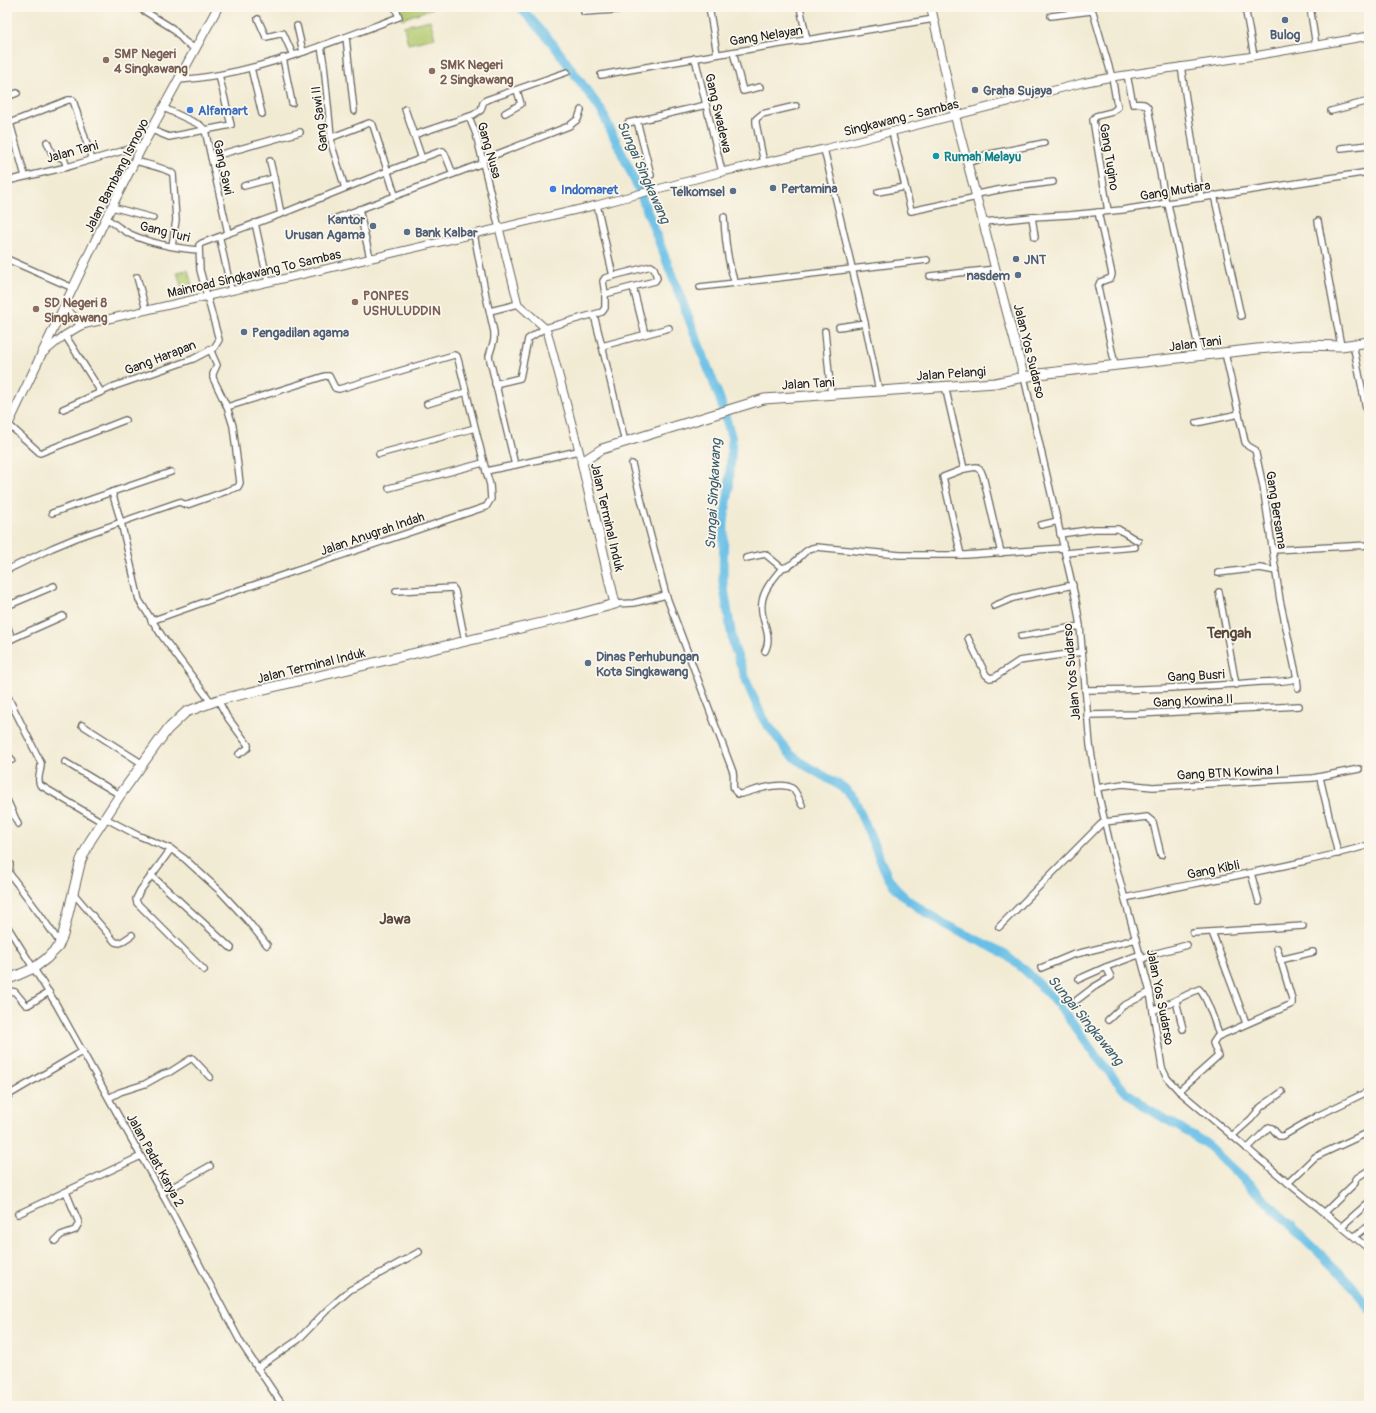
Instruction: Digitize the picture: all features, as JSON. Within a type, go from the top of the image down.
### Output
[{"type":"highway","name":"Jalan Tani","points":[[1024,378],[1039,374],[1287,346],[1341,346],[1369,342]]},
{"type":"highway","name":"Jalan Pelangi","points":[[879,391],[996,383],[1024,378]]},
{"type":"highway","name":"Jalan Tani","points":[[582,462],[602,449],[764,399],[879,391]]},
{"type":"highway","name":"Jalan Terminal Induk","points":[[7,980],[34,968],[46,959],[60,943],[84,853],[90,841],[120,795],[167,730],[189,710],[215,701],[465,642],[615,604],[582,462]]},
{"type":"main road","name":"Jalan Bambang Ismoyo","points":[[40,356],[106,218],[136,161],[141,146],[152,130],[179,80],[192,47],[218,7]]},
{"type":"main road","name":"Jalan Yos Sudarso","points":[[931,7],[955,116],[1024,378]]},
{"type":"main road","points":[[64,308],[82,325]]},
{"type":"main road","name":"Mainroad Singkawang To Sambas","points":[[8,426],[40,356]]},
{"type":"street","points":[[138,7],[172,28],[192,47]]},
{"type":"street","points":[[179,80],[199,79],[251,68],[321,46],[399,17],[395,7]]},
{"type":"street","points":[[584,12],[630,7]]},
{"type":"street","points":[[709,7],[717,54]]},
{"type":"street","points":[[800,7],[807,40]]},
{"type":"street","points":[[1245,7],[1254,56]]},
{"type":"street","points":[[1310,7],[1316,46]]},
{"type":"street","points":[[1051,16],[1093,12],[1112,77]]},
{"type":"street","points":[[258,19],[266,36],[283,33],[293,55]]},
{"type":"street","name":"Gang Nelayan","points":[[601,75],[717,54],[934,19]]},
{"type":"street","points":[[297,26],[303,52]]},
{"type":"street","name":"Singkawang - Sambas","points":[[652,190],[722,172],[824,149],[1112,77],[1254,56],[1369,36]]},
{"type":"street","points":[[346,37],[354,110]]},
{"type":"street","name":"Gang Sawi II","points":[[321,46],[326,84],[330,138],[334,156],[345,188]]},
{"type":"street","points":[[733,52],[743,91],[760,87]]},
{"type":"street","points":[[283,58],[292,103]]},
{"type":"street","name":"Gang Swadewa","points":[[695,58],[722,172]]},
{"type":"street","points":[[1181,66],[1201,198]]},
{"type":"street","points":[[251,68],[262,114]]},
{"type":"street","name":"Gang Nusa","points":[[499,228],[476,134],[469,117],[481,110],[484,101],[567,72]]},
{"type":"street","points":[[164,108],[200,125],[205,130],[230,125],[219,75]]},
{"type":"street","points":[[1127,75],[1133,104],[1145,104],[1148,108],[1200,356]]},
{"type":"street","name":"Gang Tugino","points":[[1108,211],[1093,120],[1096,116],[1112,112],[1118,107],[1112,77]]},
{"type":"street","points":[[505,113],[521,104],[516,90]]},
{"type":"street","points":[[7,97],[17,93]]},
{"type":"street","points":[[24,173],[9,123],[68,100],[73,100],[92,160]]},
{"type":"street","points":[[1331,111],[1369,101]]},
{"type":"street","points":[[628,123],[706,105]]},
{"type":"street","points":[[764,163],[756,119],[762,114],[796,106]]},
{"type":"street","points":[[405,109],[422,159]]},
{"type":"street","points":[[331,220],[453,174],[569,126],[578,119],[581,110]]},
{"type":"street","points":[[414,135],[469,117]]},
{"type":"street","points":[[637,121],[651,175]]},
{"type":"street","points":[[330,138],[369,123],[371,124],[376,132],[395,196]]},
{"type":"street","name":"Gang Sawi","points":[[152,130],[169,137],[205,130],[228,233]]},
{"type":"street","points":[[211,156],[300,132]]},
{"type":"street","points":[[892,132],[911,211],[1008,188],[1053,182]]},
{"type":"street","points":[[47,142],[53,154],[61,157],[66,164]]},
{"type":"street","points":[[968,162],[977,160],[985,155],[1044,142]]},
{"type":"street","name":"Jalan Tani","points":[[7,181],[24,173],[92,160],[141,146]]},
{"type":"street","points":[[1342,148],[1369,146]]},
{"type":"street","points":[[824,149],[865,323],[879,391]]},
{"type":"street","points":[[228,233],[443,151],[453,174]]},
{"type":"street","points":[[136,161],[164,169],[173,174],[176,220],[172,246]]},
{"type":"street","points":[[270,161],[281,214]]},
{"type":"street","name":"Gang Mutiara","points":[[984,222],[1098,212],[1167,204],[1214,195],[1369,172]]},
{"type":"street","points":[[244,186],[274,178]]},
{"type":"street","points":[[878,192],[905,187]]},
{"type":"street","name":"Mainroad Singkawang To Sambas","points":[[40,356],[65,335],[82,325],[474,234],[652,190]]},
{"type":"street","points":[[1214,195],[1241,316]]},
{"type":"street","points":[[597,204],[613,276]]},
{"type":"street","points":[[112,207],[153,218]]},
{"type":"street","points":[[359,209],[370,258]]},
{"type":"street","points":[[1098,212],[1112,274],[1111,278],[1100,282],[1098,287],[1115,365]]},
{"type":"street","points":[[724,217],[725,240],[729,263],[735,283]]},
{"type":"street","points":[[1032,217],[1035,237]]},
{"type":"street","name":"Gang Turi","points":[[106,218],[132,235],[172,246],[198,250],[199,245],[202,243],[228,233]]},
{"type":"street","points":[[1318,221],[1341,346]]},
{"type":"street","points":[[255,223],[268,282]]},
{"type":"street","points":[[499,228],[518,304],[545,328]]},
{"type":"street","points":[[474,234],[494,332],[494,340],[489,356],[515,465]]},
{"type":"street","points":[[220,239],[231,290]]},
{"type":"street","points":[[198,250],[200,270],[208,296]]},
{"type":"street","points":[[7,259],[73,288]]},
{"type":"street","points":[[700,287],[927,260]]},
{"type":"street","points":[[495,384],[520,378],[528,340],[545,328],[594,315],[604,310],[605,294],[603,281],[605,278],[653,266],[657,280],[605,294]]},
{"type":"street","points":[[930,276],[996,269]]},
{"type":"street","points":[[137,277],[146,310]]},
{"type":"street","points":[[633,287],[646,334]]},
{"type":"street","name":"Gang Harapan","points":[[63,409],[100,392],[193,358],[214,348],[219,340],[208,296]]},
{"type":"street","points":[[490,311],[518,304]]},
{"type":"street","points":[[594,315],[625,442]]},
{"type":"street","points":[[839,327],[865,323]]},
{"type":"street","name":"Jalan Terminal Induk","points":[[545,328],[552,346],[582,462]]},
{"type":"street","points":[[602,346],[669,328]]},
{"type":"street","points":[[825,331],[832,395]]},
{"type":"street","points":[[65,335],[100,392]]},
{"type":"street","points":[[1353,344],[1369,423]]},
{"type":"street","points":[[7,570],[64,543],[121,522],[179,502],[187,504],[238,487],[240,482],[233,426],[227,407],[213,378],[213,374],[218,365],[210,349]]},
{"type":"street","name":"Gang Bersama","points":[[1225,353],[1245,442],[1256,451],[1280,600],[1297,678]]},
{"type":"street","name":"Jalan Anugrah Indah","points":[[152,621],[229,593],[486,507],[491,499],[490,485],[483,463],[458,358],[456,355],[339,389],[335,388],[329,376],[325,376],[227,407]]},
{"type":"street","name":"Jalan Yos Sudarso","points":[[1024,378],[1073,585],[1080,626],[1087,715],[1097,788],[1104,822],[1150,992],[1164,1074],[1170,1082],[1247,1149],[1369,1249]]},
{"type":"street","points":[[945,386],[964,469]]},
{"type":"street","points":[[427,404],[466,392]]},
{"type":"street","points":[[1196,423],[1239,414]]},
{"type":"street","points":[[8,426],[40,454],[125,420]]},
{"type":"street","points":[[379,454],[475,428]]},
{"type":"street","points":[[486,471],[578,451]]},
{"type":"street","points":[[389,488],[483,463]]},
{"type":"street","points":[[632,464],[666,595],[732,770],[733,788],[738,794],[783,786],[789,787],[794,790],[802,805]]},
{"type":"street","points":[[961,555],[943,480],[945,475],[964,469],[976,468],[982,472],[1001,553]]},
{"type":"street","points":[[52,513],[171,472]]},
{"type":"street","points":[[112,492],[121,522],[139,600],[152,621],[227,716],[249,747],[239,754]]},
{"type":"street","points":[[1041,525],[1058,521]]},
{"type":"street","points":[[1060,534],[1095,529],[1111,529],[1121,530],[1138,541]]},
{"type":"street","points":[[1273,550],[1369,545]]},
{"type":"street","points":[[765,651],[768,645],[769,637],[762,610],[762,603],[767,588],[782,568],[792,565],[806,550],[816,547],[900,555],[961,555],[1135,547]]},
{"type":"street","points":[[746,558],[765,554],[782,568]]},
{"type":"street","points":[[1218,573],[1260,568],[1276,571]]},
{"type":"street","points":[[994,606],[1013,598],[1073,585]]},
{"type":"street","points":[[7,606],[54,586]]},
{"type":"street","points":[[396,591],[453,588],[455,591],[465,642]]},
{"type":"street","points":[[1218,592],[1236,685]]},
{"type":"street","points":[[615,604],[634,603],[666,595]]},
{"type":"street","points":[[7,625],[10,640],[64,616]]},
{"type":"street","points":[[1021,636],[1080,626]]},
{"type":"street","points":[[968,638],[986,675],[990,678],[995,677],[1019,661],[1082,652]]},
{"type":"street","points":[[1297,678],[1298,688]]},
{"type":"street","name":"Gang Busri","points":[[1085,690],[1126,690],[1236,685],[1297,678]]},
{"type":"street","points":[[7,695],[41,764],[42,768],[38,780],[40,785],[103,820],[171,848],[220,891],[267,945]]},
{"type":"street","name":"Gang Kowina II","points":[[1087,715],[1299,706]]},
{"type":"street","points":[[82,725],[143,764]]},
{"type":"street","points":[[7,753],[12,760]]},
{"type":"street","points":[[66,762],[120,795]]},
{"type":"street","name":"Gang BTN Kowina I","points":[[1097,788],[1123,784],[1152,787],[1320,778],[1359,769]]},
{"type":"street","points":[[1320,778],[1338,854]]},
{"type":"street","points":[[7,800],[18,824]]},
{"type":"street","points":[[999,927],[1104,822],[1147,817],[1152,822],[1161,855]]},
{"type":"street","name":"Gang Kibli","points":[[1125,898],[1251,873],[1338,854],[1369,845]]},
{"type":"street","points":[[171,848],[151,875],[136,901],[138,905],[204,970]]},
{"type":"street","points":[[10,864],[9,874],[60,943]]},
{"type":"street","points":[[1251,873],[1259,902]]},
{"type":"street","points":[[151,875],[232,948]]},
{"type":"street","points":[[74,894],[115,942],[120,943],[132,935]]},
{"type":"street","name":"Jalan Padat Karya 2","points":[[7,926],[49,992],[109,1098],[162,1193],[233,1329],[283,1406]]},
{"type":"street","points":[[1193,933],[1303,926]]},
{"type":"street","points":[[1212,932],[1246,1023]]},
{"type":"street","points":[[1041,968],[1072,955],[1136,938]]},
{"type":"street","points":[[1079,979],[1106,967],[1187,945]]},
{"type":"street","points":[[1180,1091],[1218,1056],[1213,1043],[1215,1038],[1292,1004],[1292,999],[1276,948]]},
{"type":"street","points":[[1280,960],[1313,952]]},
{"type":"street","points":[[1077,1000],[1094,987],[1111,977],[1106,967]]},
{"type":"street","points":[[10,990],[15,992],[26,1005],[49,992]]},
{"type":"street","points":[[1153,1011],[1200,990],[1219,1035]]},
{"type":"street","points":[[1108,1020],[1123,1006],[1150,992]]},
{"type":"street","points":[[1176,1001],[1184,1029]]},
{"type":"street","points":[[7,1096],[82,1051]]},
{"type":"street","points":[[109,1098],[120,1092],[145,1084],[163,1074],[170,1072],[192,1058],[210,1077]]},
{"type":"street","points":[[1247,1149],[1269,1127],[1271,1127],[1278,1135],[1283,1136],[1312,1118],[1369,1091]]},
{"type":"street","points":[[1232,1136],[1251,1119],[1261,1107],[1282,1092]]},
{"type":"street","points":[[1288,1183],[1315,1157],[1369,1132]]},
{"type":"street","points":[[18,1214],[141,1156]]},
{"type":"street","points":[[162,1193],[210,1166]]},
{"type":"street","points":[[1325,1212],[1355,1183],[1355,1179],[1369,1170]]},
{"type":"street","points":[[55,1241],[61,1235],[74,1230],[79,1223],[66,1192]]},
{"type":"street","points":[[1342,1226],[1369,1202]]},
{"type":"street","points":[[1355,1236],[1369,1226]]},
{"type":"street","points":[[257,1368],[298,1340],[326,1311],[350,1290],[420,1252]]},
{"type":"green space","points":[[398,7],[436,7],[402,19]]},
{"type":"green space","points":[[430,20],[435,38],[408,44],[404,26]]},
{"type":"green space","points":[[188,270],[194,293],[184,296],[177,272]]},
{"type":"waterway","name":"Sungai Singkawang","points":[[520,7],[553,44],[601,110],[637,185],[720,399],[732,439],[729,490],[724,521],[723,582],[733,644],[750,690],[763,719],[789,753],[805,765],[844,788],[854,798],[881,862],[896,889],[922,910],[948,926],[1004,953],[1027,972],[1058,1004],[1096,1056],[1124,1090],[1147,1108],[1204,1142],[1352,1285],[1369,1310]]},
{"type":"waterway","points":[[26,173],[74,161]]},
{"type":"waterway","points":[[7,178],[22,174]]},
{"type":"place","name":"Bulog","points":[[1285,20]]},
{"type":"place","name":"SMP Negeri 4 Singkawang","points":[[106,60]]},
{"type":"place","name":"SMK Negeri 2 Singkawang","points":[[432,71]]},
{"type":"place","name":"Graha Sujaya","points":[[975,90]]},
{"type":"place","name":"Alfamart","points":[[190,110]]},
{"type":"place","name":"Rumah Melayu","points":[[936,156]]},
{"type":"place","name":"Pertamina","points":[[773,188]]},
{"type":"place","name":"Indomaret","points":[[553,189]]},
{"type":"place","name":"Telkomsel","points":[[733,191]]},
{"type":"place","name":"Kantor Urusan Agama","points":[[373,226]]},
{"type":"place","name":"Bank Kalbar","points":[[407,232]]},
{"type":"place","name":"JNT","points":[[1016,259]]},
{"type":"place","name":"nasdem","points":[[1018,275]]},
{"type":"place","name":"PONPES USHULUDDIN","points":[[355,302]]},
{"type":"place","name":"SD Negeri 8 Singkawang","points":[[36,309]]},
{"type":"place","name":"Pengadilan agama","points":[[244,332]]},
{"type":"place","name":"Dinas Perhubungan Kota Singkawang","points":[[588,663]]},
{"type":"district","name":"Tengah","points":[[1229,633]]},
{"type":"district","name":"Jawa","points":[[395,919]]}]
